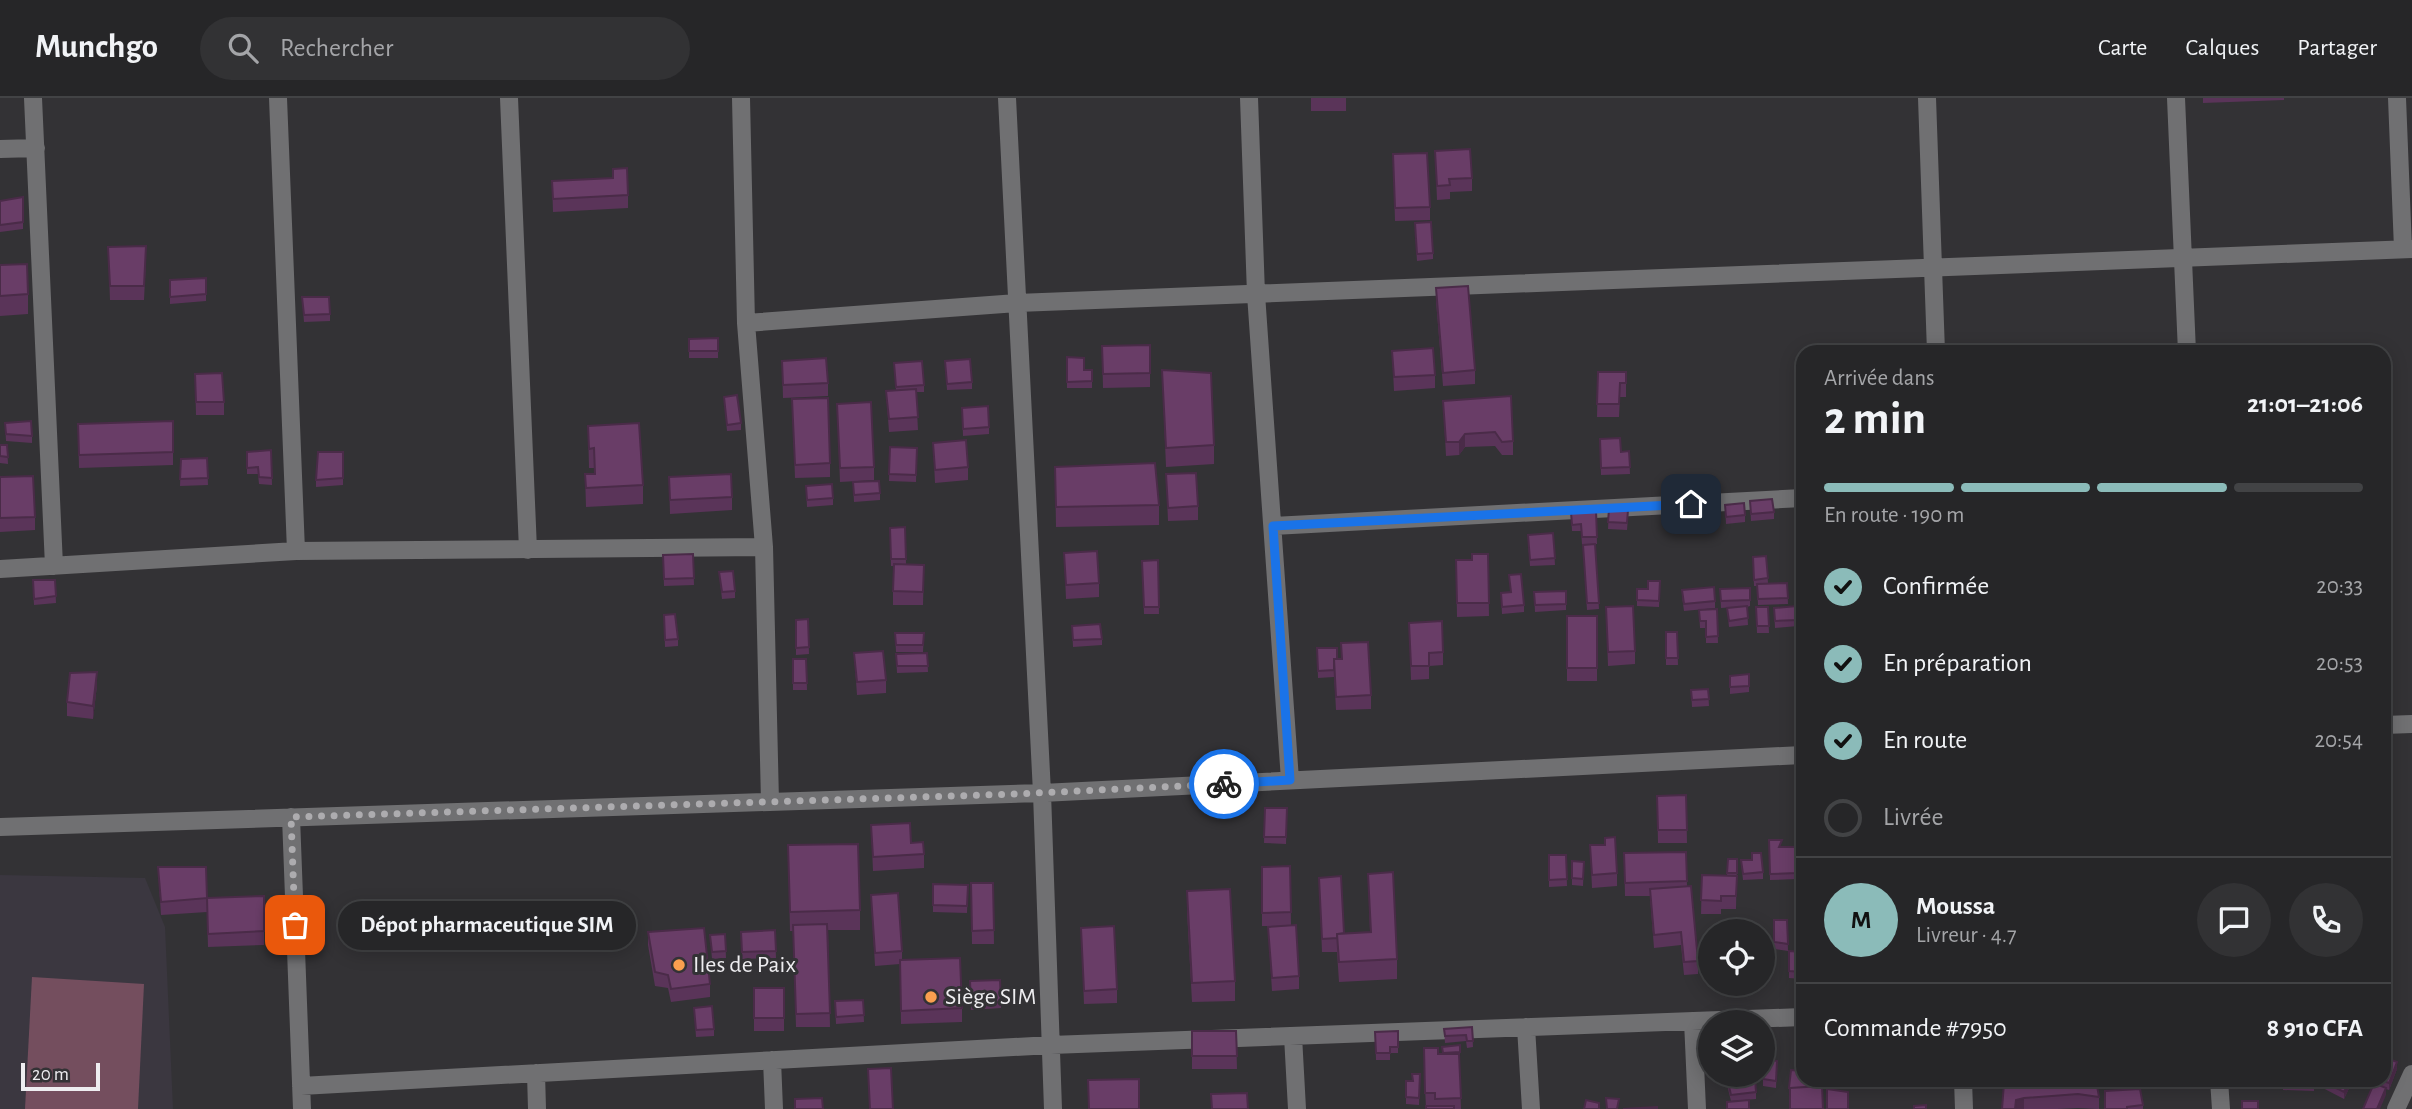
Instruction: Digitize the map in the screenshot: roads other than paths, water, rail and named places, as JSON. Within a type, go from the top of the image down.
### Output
[{"type":"street","points":[[33,98],[54,566]]},
{"type":"street","points":[[278,98],[296,551]]},
{"type":"street","points":[[509,98],[528,550]]},
{"type":"street","points":[[741,98],[746,323],[764,547],[770,802]]},
{"type":"street","points":[[1007,98],[1042,793],[1053,1109]]},
{"type":"street","points":[[1249,98],[1256,294],[1290,780]]},
{"type":"street","points":[[1927,98],[1936,345]]},
{"type":"street","points":[[2176,98],[2187,345]]},
{"type":"street","points":[[746,323],[1017,303],[2408,249],[2397,98]]},
{"type":"street","points":[[0,149],[36,148]]},
{"type":"street","points":[[1273,526],[1796,498]]},
{"type":"street","points":[[0,569],[296,551],[764,547]]},
{"type":"street","points":[[2391,724],[2412,723]]},
{"type":"street","points":[[0,827],[1042,793],[1796,755]]},
{"type":"street","points":[[291,817],[302,1109]]},
{"type":"street","points":[[301,1086],[1051,1045],[1796,1017]]},
{"type":"street","points":[[1693,1021],[1697,1109]]},
{"type":"street","points":[[1526,1027],[1531,1109]]},
{"type":"street","points":[[1293,1036],[1297,1109]]},
{"type":"street","points":[[772,1060],[774,1109]]},
{"type":"street","points":[[536,1073],[537,1109]]},
{"type":"street","points":[[2396,1109],[2412,1074]]},
{"type":"street","points":[[1963,1087],[1964,1109]]},
{"type":"street","points":[[2219,1087],[2221,1109]]},
{"type":"place","name":"Dépot pharmaceutique SIM","points":[[295,925]]},
{"type":"place","name":"Iles de Paix","points":[[679,965]]},
{"type":"place","name":"Siège SIM","points":[[931,997]]}]
